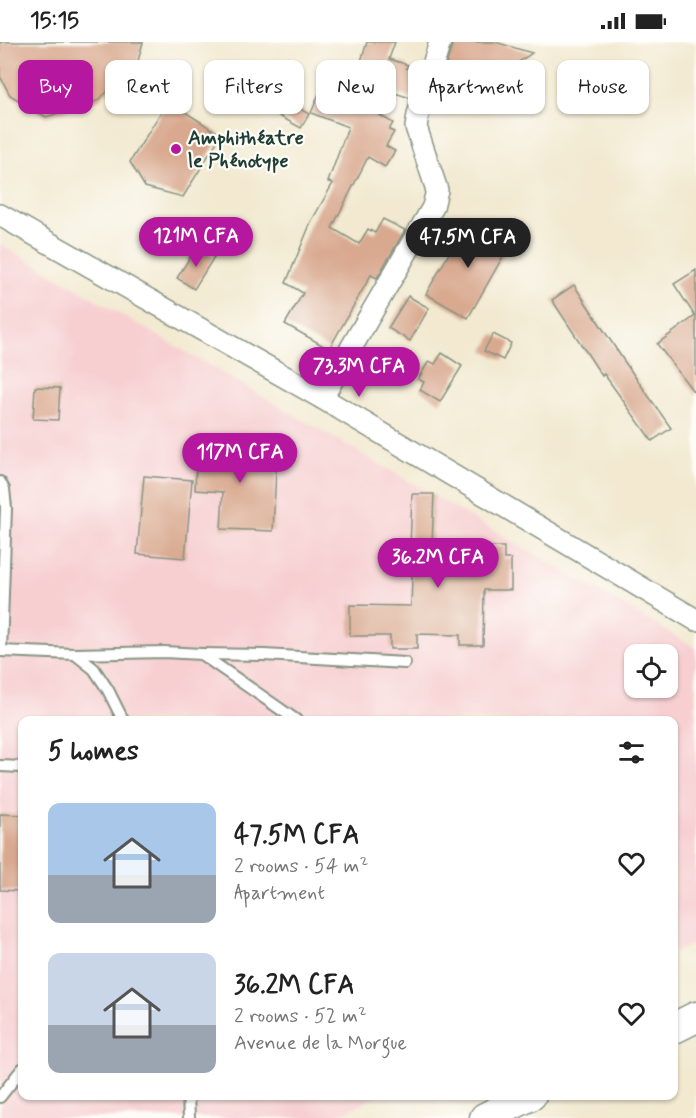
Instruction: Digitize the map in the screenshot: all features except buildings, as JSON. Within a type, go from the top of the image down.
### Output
[{"type":"main road","points":[[678,1026],[696,1017]]},
{"type":"main road","points":[[485,1118],[521,1100]]},
{"type":"street","points":[[322,398],[433,207],[437,190],[416,128],[440,42]]},
{"type":"street","points":[[0,215],[322,398],[696,620]]},
{"type":"lane","points":[[0,482],[4,489],[6,508],[1,651],[75,654],[155,652],[264,655],[405,663]]},
{"type":"lane","points":[[75,654],[93,669],[108,690],[121,716]]},
{"type":"lane","points":[[201,654],[290,716]]},
{"type":"lane","points":[[0,766],[18,767]]},
{"type":"lane","points":[[0,1097],[18,1079]]},
{"type":"lane","points":[[188,1100],[189,1118]]},
{"type":"shaded area","points":[[0,244],[696,648],[696,943],[678,951],[678,716],[18,716],[18,1100],[369,1100],[333,1118],[0,1118]]},
{"type":"place","name":"Amphithéatre le Phénotype","points":[[176,149]]}]
